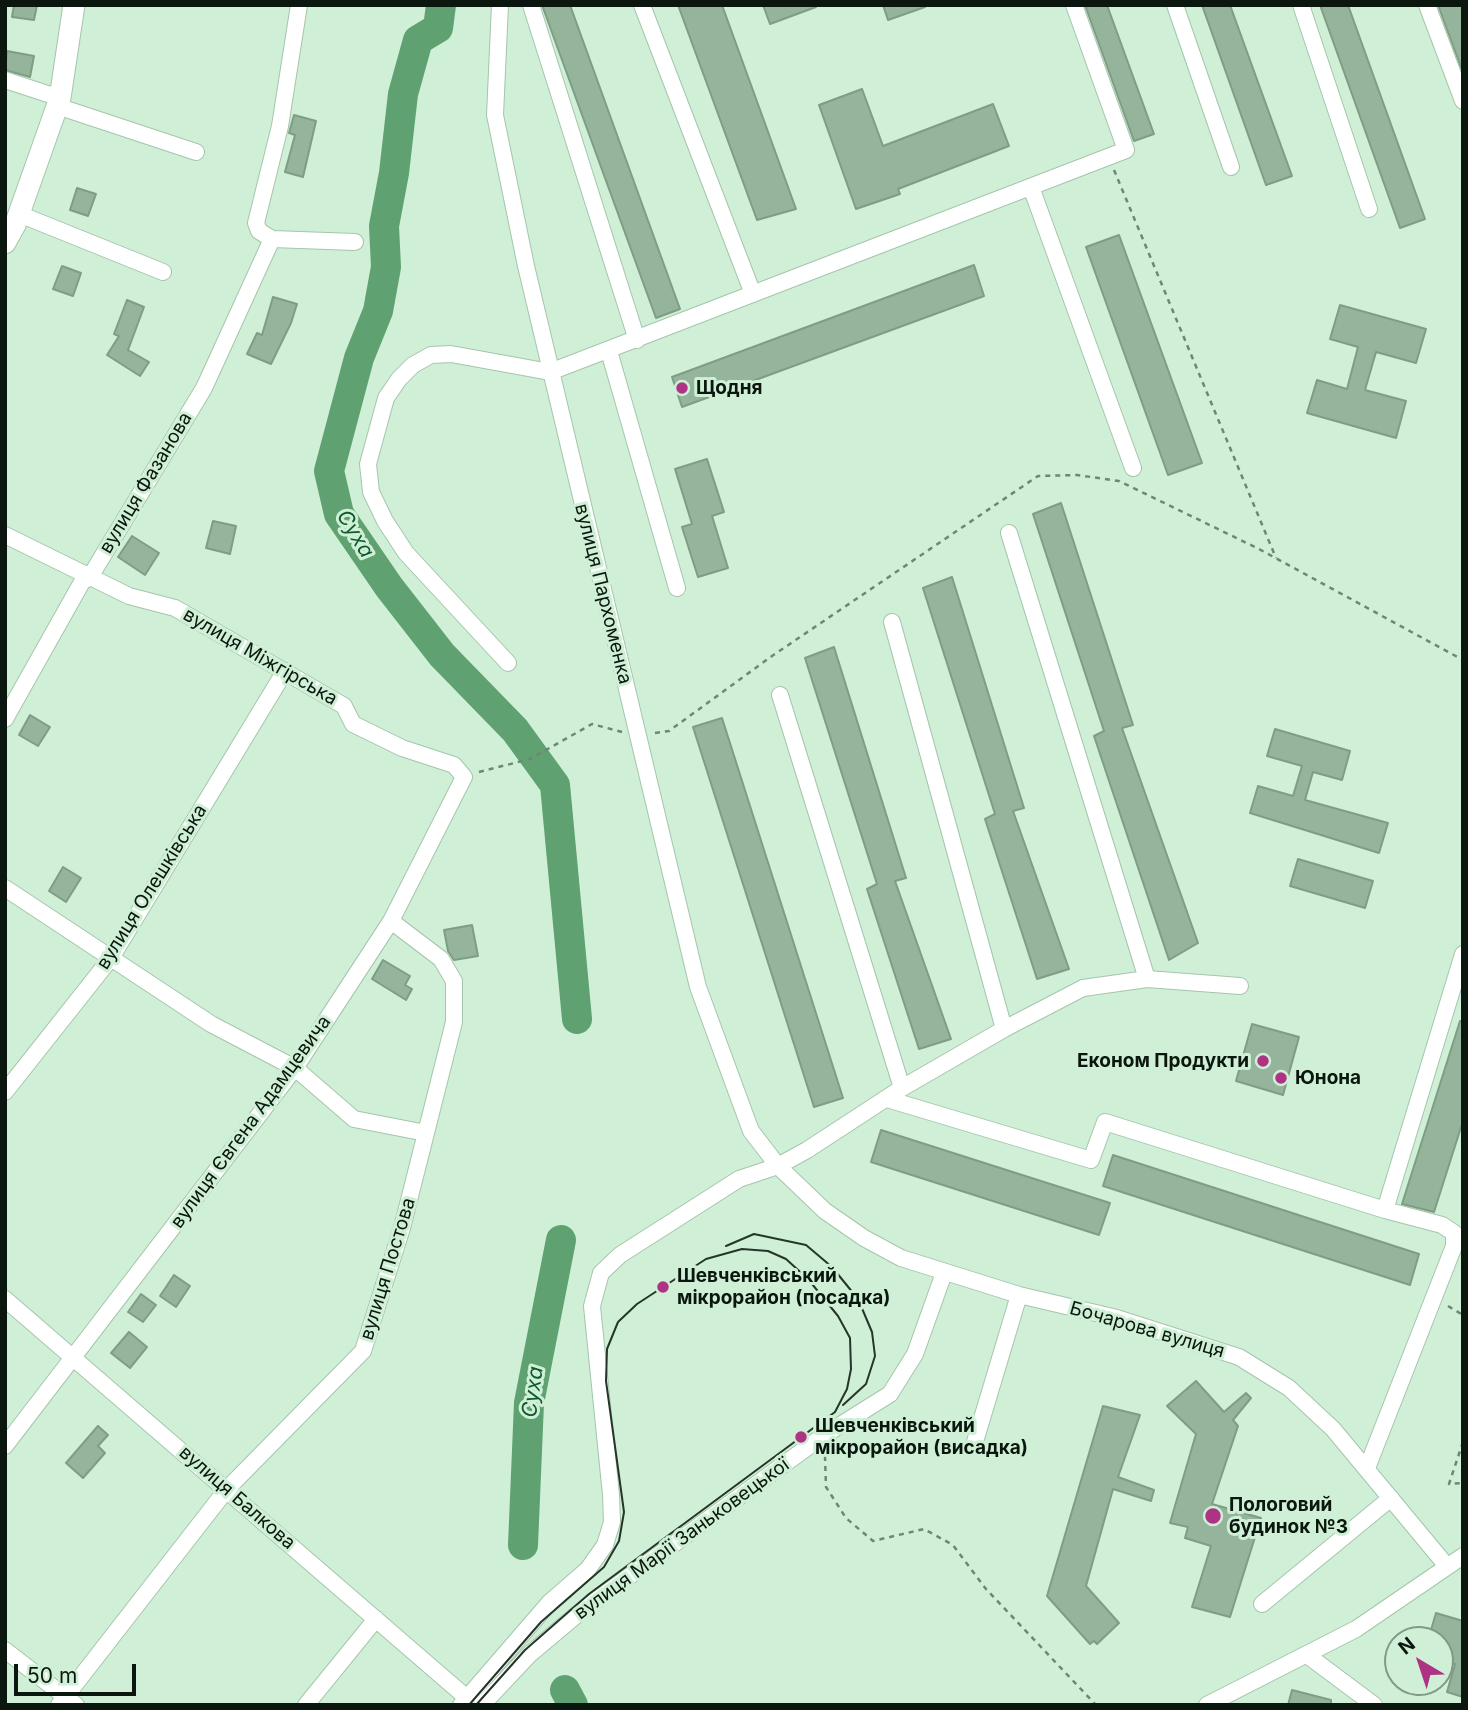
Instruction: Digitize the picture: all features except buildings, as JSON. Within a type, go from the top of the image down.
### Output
[{"type":"main road","points":[[11,225],[58,102],[74,5]]},
{"type":"street","points":[[299,5],[280,126],[256,213],[259,230],[272,239],[355,242]]},
{"type":"street","name":"вулиця Пархоменка","points":[[500,5],[495,115],[550,372],[620,671],[639,736],[698,987],[751,1131],[778,1166]]},
{"type":"street","points":[[531,5],[637,340]]},
{"type":"street","points":[[642,5],[753,294]]},
{"type":"street","points":[[508,663],[406,553],[385,521],[371,492],[368,464],[386,398],[413,365],[430,355],[451,354],[550,372],[1126,150],[1074,5]]},
{"type":"street","points":[[1175,5],[1231,167]]},
{"type":"street","points":[[1301,5],[1370,209]]},
{"type":"street","points":[[1427,5],[1463,101]]},
{"type":"street","points":[[5,80],[195,152]]},
{"type":"street","points":[[1031,187],[1133,468]]},
{"type":"street","points":[[11,225],[163,272]]},
{"type":"street","name":"вулиця Фазанова","points":[[5,719],[82,582],[90,577],[204,388],[272,239]]},
{"type":"street","points":[[609,351],[677,588]]},
{"type":"street","points":[[1009,533],[1147,979]]},
{"type":"street","name":"вулиця Міжгірська","points":[[5,535],[129,596],[175,608],[344,706],[353,723],[402,748],[454,765],[464,777]]},
{"type":"street","points":[[892,622],[1004,1029]]},
{"type":"street","name":"вулиця Олешківська","points":[[5,1092],[111,958],[285,671]]},
{"type":"street","points":[[780,695],[902,1088]]},
{"type":"street","name":"вулиця Євгена Адамцевича","points":[[5,1446],[76,1358],[295,1068],[391,921],[464,777]]},
{"type":"street","points":[[5,888],[211,1024],[295,1068],[354,1119],[426,1133]]},
{"type":"street","name":"вулиця Постова","points":[[67,1702],[227,1489],[363,1350],[402,1228],[454,1022],[454,981],[429,948],[391,921]]},
{"type":"street","points":[[1385,1210],[1463,954]]},
{"type":"street","name":"вулиця Марії Заньковецької","points":[[464,1701],[550,1602],[588,1569],[605,1545],[612,1522],[592,1306],[601,1273],[620,1255],[739,1179],[778,1166],[902,1088],[1004,1029],[1083,988],[1147,979],[1240,986]]},
{"type":"street","points":[[887,1099],[1091,1160],[1105,1122],[1385,1210],[1442,1225],[1454,1233],[1454,1246],[1367,1468]]},
{"type":"street","name":"Бочарова вулиця","points":[[778,1166],[825,1211],[864,1238],[901,1258],[1019,1295],[1117,1318],[1239,1357],[1289,1388],[1333,1429],[1446,1565]]},
{"type":"street","name":"вулиця Марії Заньковецької","points":[[482,1705],[530,1654],[580,1612],[823,1436],[890,1394],[905,1375],[944,1273]]},
{"type":"street","points":[[974,1444],[1019,1295]]},
{"type":"street","name":"вулиця Балкова","points":[[5,1299],[376,1619],[464,1701]]},
{"type":"street","points":[[1262,1604],[1391,1498]]},
{"type":"street","points":[[1207,1705],[1356,1629],[1446,1565],[1463,1556]]},
{"type":"street","points":[[306,1705],[376,1619]]},
{"type":"street","points":[[5,1650],[67,1702]]},
{"type":"street","points":[[1307,1655],[1374,1705]]},
{"type":"path","points":[[1109,157],[1276,558]]},
{"type":"path","points":[[464,777],[530,759],[592,724],[639,736],[669,731],[772,656],[1038,476],[1077,475],[1119,481],[1276,558],[1463,660]]},
{"type":"path","points":[[823,1436],[826,1487],[846,1518],[873,1541],[924,1529],[953,1545],[986,1589],[1096,1705]]},
{"type":"path","points":[[1463,1442],[1449,1484],[1463,1483]]},
{"type":"waterway","name":"Суха","points":[[441,5],[438,28],[418,40],[403,94],[394,173],[384,226],[386,267],[378,311],[359,358],[329,471],[339,514],[389,587],[442,655],[515,730],[555,785],[577,1019]]},
{"type":"waterway","name":"Суха","points":[[523,1545],[529,1403],[561,1240]]},
{"type":"waterway","points":[[565,1690],[573,1705]]},
{"type":"tram line","points":[[726,1246],[754,1234],[806,1245],[832,1267],[858,1299],[872,1332],[875,1356],[866,1384],[843,1405]]},
{"type":"tram line","points":[[469,1705],[541,1622],[604,1567],[619,1541],[624,1512],[606,1381],[607,1349],[618,1322],[637,1304],[706,1259],[742,1249],[768,1251],[786,1259],[808,1279],[838,1316],[850,1338],[851,1369],[847,1389],[835,1412],[589,1594],[525,1650],[476,1705]]},
{"type":"place","name":"Щодня","points":[[682,388]]},
{"type":"place","name":"Економ Продукти","points":[[1263,1061]]},
{"type":"place","name":"Юнона","points":[[1281,1078]]},
{"type":"place","name":"Шевченківський мікрорайон (посадка)","points":[[663,1287]]},
{"type":"place","name":"Шевченківський мікрорайон (висадка)","points":[[801,1437]]},
{"type":"place","name":"Пологовий будинок №3","points":[[1213,1516]]}]
